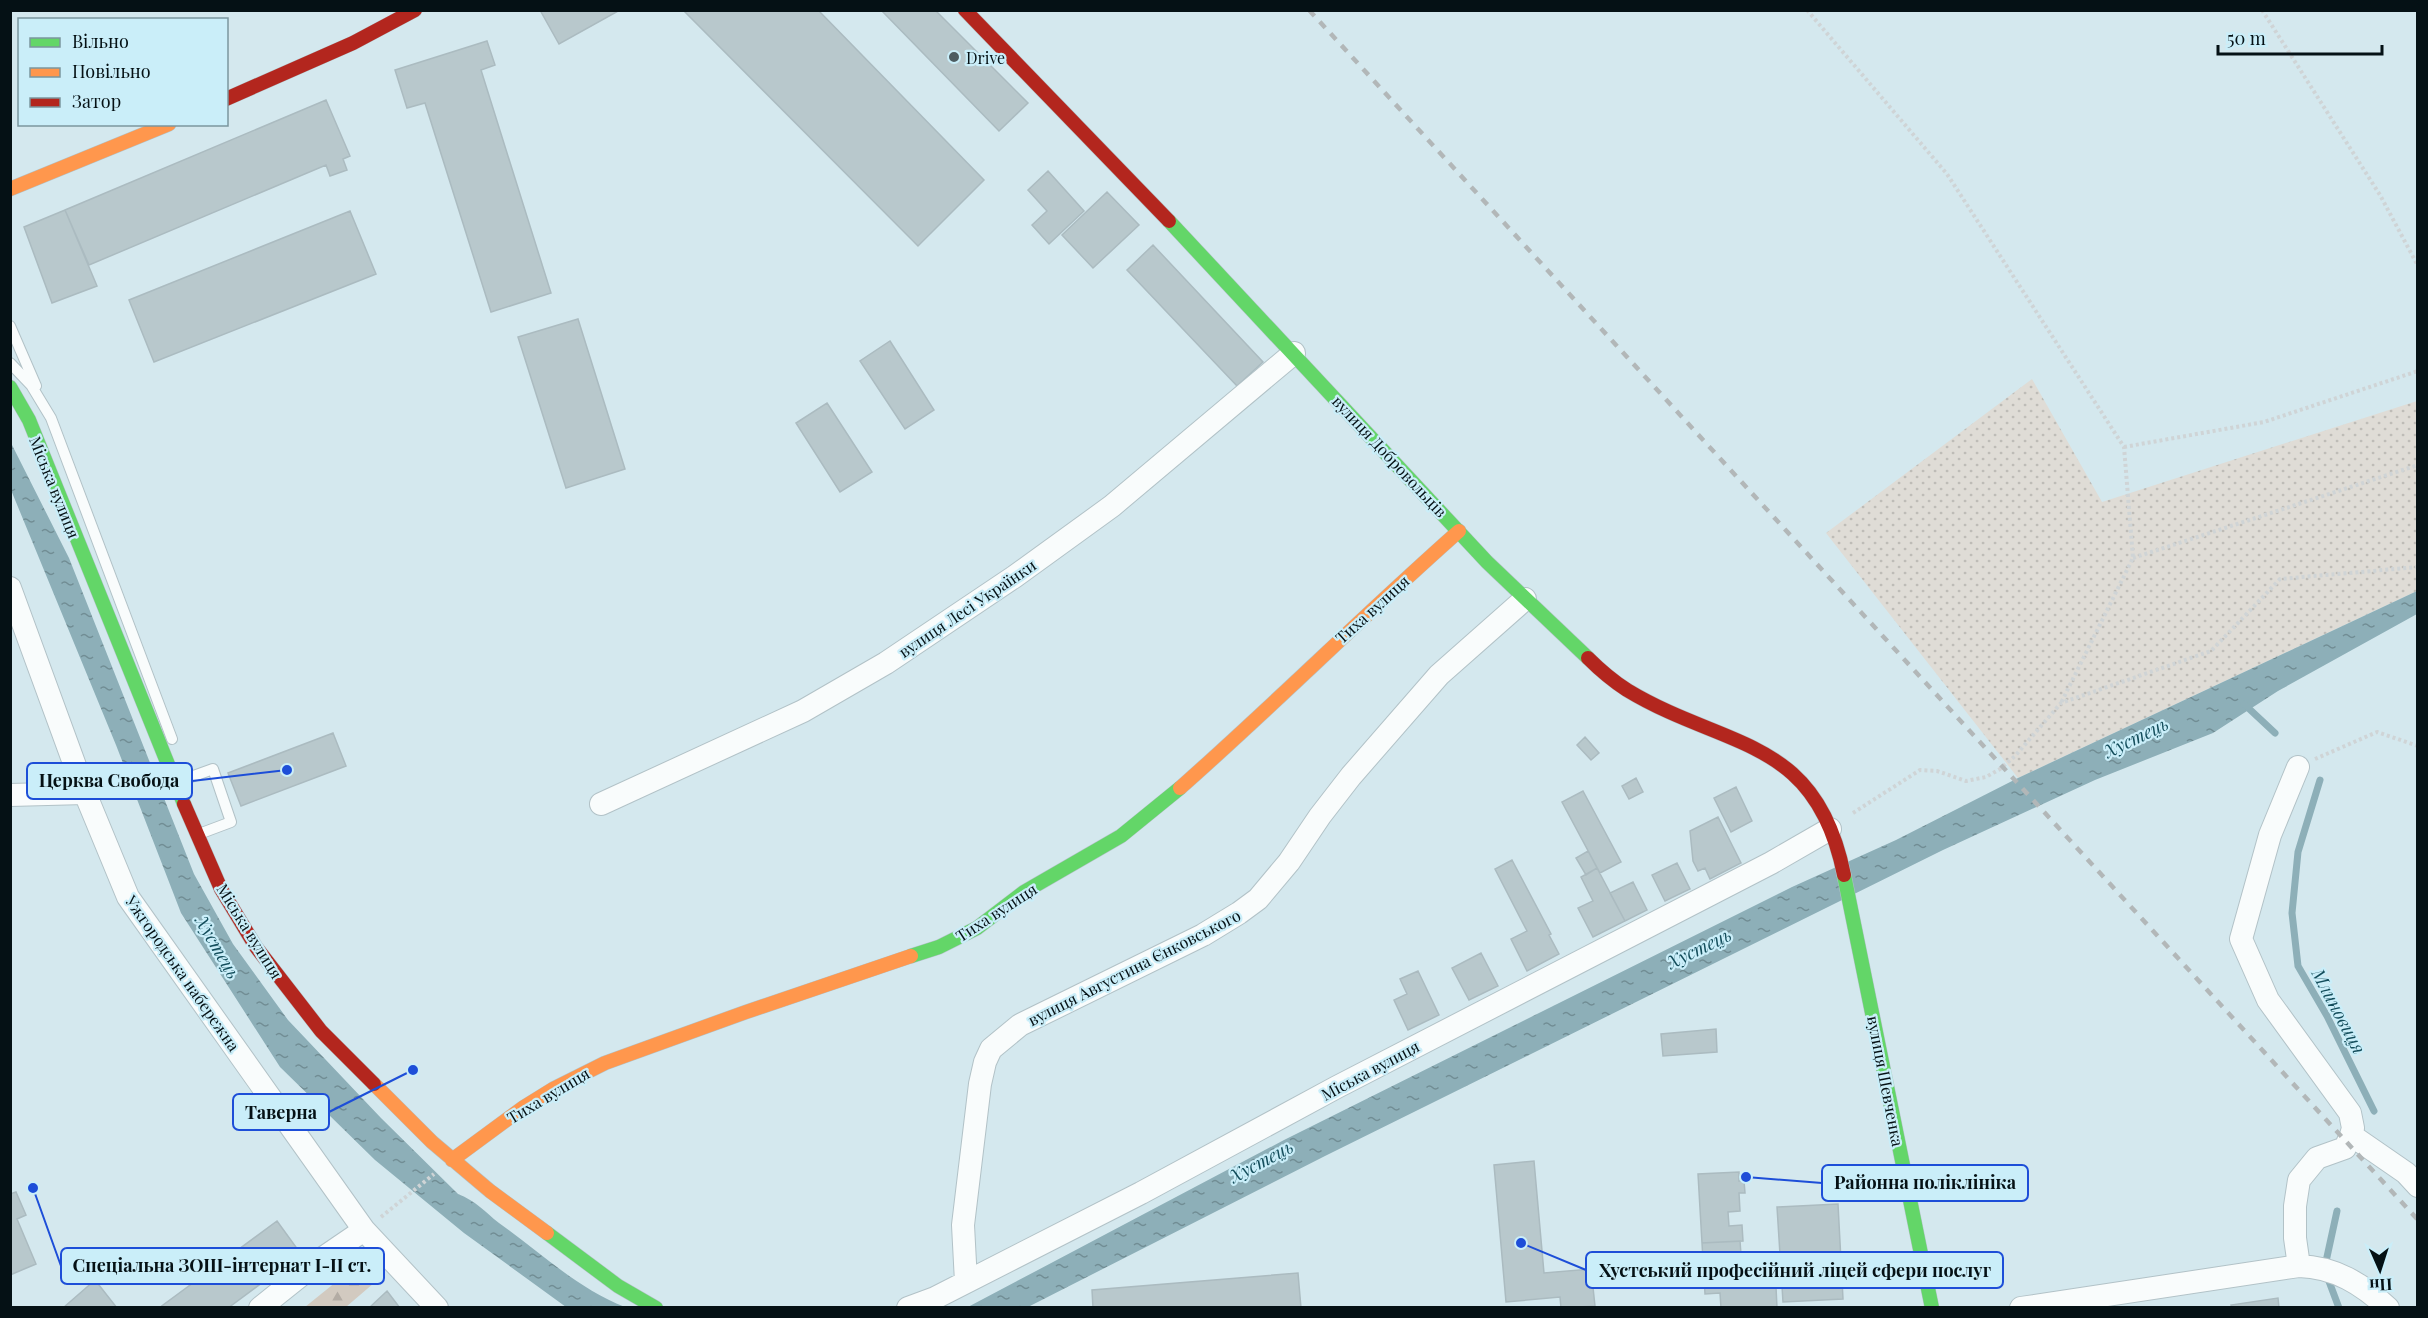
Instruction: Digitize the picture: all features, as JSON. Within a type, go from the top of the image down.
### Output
[{"type":"street","points":[[228,98],[353,43],[415,10]]},
{"type":"street","name":"вулиця Добровольців","points":[[965,10],[1294,353],[1525,599],[1623,689],[1761,750],[1785,765],[1805,785],[1830,830],[1840,855]]},
{"type":"street","points":[[10,189],[164,126]]},
{"type":"street","name":"вулиця Лесі Українки","points":[[601,804],[802,711],[886,663],[1014,577],[1112,506],[1294,353]]},
{"type":"street","name":"Міська вулиця","points":[[10,387],[28,420],[153,731],[180,781],[198,834],[221,889],[238,919],[300,1006],[321,1031],[406,1118],[447,1164],[489,1191],[618,1286],[656,1308]]},
{"type":"street","name":"Тиха вулиця","points":[[447,1164],[507,1119],[553,1089],[605,1063],[746,1012],[939,947],[977,928],[1024,892],[1121,836],[1168,799],[1231,744],[1372,608],[1459,531]]},
{"type":"street","name":"Ужгородська набережна","points":[[10,588],[85,793],[128,897],[364,1230],[437,1308]]},
{"type":"street","name":"вулиця Августина Єнковського","points":[[966,1282],[963,1225],[980,1084],[985,1062],[991,1050],[1020,1025],[1203,935],[1258,899],[1289,862],[1351,776],[1439,675],[1525,599]]},
{"type":"street","points":[[2298,767],[2270,835],[2241,939],[2268,1000],[2350,1113],[2353,1128],[2345,1148],[2317,1158],[2299,1180],[2295,1206],[2295,1238],[2309,1266]]},
{"type":"street","points":[[10,795],[85,793]]},
{"type":"street","name":"Міська вулиця","points":[[908,1308],[935,1298],[1141,1192],[1463,1021],[1642,931],[1830,830]]},
{"type":"street","name":"вулиця Шевченка","points":[[1840,855],[1932,1308]]},
{"type":"street","points":[[2351,1135],[2406,1173],[2418,1186]]},
{"type":"street","points":[[263,1307],[320,1260],[364,1230]]},
{"type":"street","points":[[2021,1308],[2309,1266],[2341,1275],[2366,1288],[2388,1308]]},
{"type":"lane","points":[[10,326],[43,403],[163,712],[180,781],[213,769],[231,822],[198,834]]},
{"type":"lane","points":[[10,363],[43,403]]},
{"type":"path","points":[[1807,10],[1947,174],[2124,447],[2133,558],[2061,703],[2001,769],[1986,777],[1966,781],[1936,771],[1920,770],[1830,830]]},
{"type":"path","points":[[2262,10],[2380,195],[2418,266]]},
{"type":"path","points":[[2124,447],[2264,422],[2418,371]]},
{"type":"path","points":[[2133,558],[2418,465]]},
{"type":"path","points":[[2061,703],[2211,651],[2280,579],[2418,567]]},
{"type":"path","points":[[2298,767],[2377,732],[2418,746]]},
{"type":"path","points":[[384,1215],[447,1164]]},
{"type":"shaded area","points":[[2032,379],[2102,502],[2417,401],[2417,591],[2018,778],[1826,533]]},
{"type":"green space","points":[[357,1265],[374,1283],[346,1307],[305,1307]]},
{"type":"water","name":"Хустець","points":[[10,441],[69,558],[194,874],[233,944],[288,1020],[381,1118],[458,1194],[475,1203],[575,1280],[625,1307],[566,1307],[464,1233],[375,1160],[280,1067],[181,913],[116,745],[11,490]]},
{"type":"water","name":"Хустець","points":[[2417,591],[2417,614],[2278,691],[2213,733],[2095,780],[1943,850],[1325,1156],[1028,1307],[966,1308],[1284,1140],[1792,887],[1896,840],[2018,778]]},
{"type":"building","points":[[540,10],[620,10],[559,44]]},
{"type":"building","points":[[683,10],[818,10],[984,180],[918,246]]},
{"type":"building","name":"Drive","points":[[881,10],[935,10],[1028,103],[999,131]]},
{"type":"building","points":[[487,41],[495,65],[481,70],[551,293],[491,312],[425,103],[407,108],[395,70]]},
{"type":"building","points":[[326,100],[350,156],[343,159],[347,170],[330,176],[326,165],[89,265],[65,210]]},
{"type":"building","points":[[1048,171],[1084,211],[1049,244],[1032,225],[1047,211],[1028,190]]},
{"type":"building","points":[[1107,192],[1139,225],[1093,268],[1062,235]]},
{"type":"building","points":[[65,210],[97,286],[52,303],[24,227]]},
{"type":"building","points":[[350,211],[376,274],[154,362],[129,300]]},
{"type":"building","points":[[1153,245],[1263,362],[1237,386],[1127,270]]},
{"type":"building","points":[[578,319],[625,469],[566,488],[518,337]]},
{"type":"building","points":[[890,341],[934,410],[905,429],[860,361]]},
{"type":"building","points":[[827,403],[872,472],[840,492],[796,423]]},
{"type":"building","points":[[333,733],[346,766],[241,806],[228,773]]},
{"type":"building","points":[[1585,737],[1599,753],[1591,760],[1577,745]]},
{"type":"building","points":[[1636,778],[1643,792],[1629,799],[1622,786]]},
{"type":"building","points":[[1736,787],[1752,821],[1731,832],[1714,798]]},
{"type":"building","points":[[1583,791],[1621,862],[1600,873],[1562,802]]},
{"type":"building","points":[[1718,817],[1741,863],[1710,879],[1705,868],[1698,871],[1693,861],[1690,831]]},
{"type":"building","points":[[1588,851],[1597,868],[1586,875],[1576,858]]},
{"type":"building","points":[[1512,860],[1559,954],[1527,971],[1511,939],[1527,931],[1495,869]]},
{"type":"building","points":[[1677,863],[1690,889],[1665,901],[1652,875]]},
{"type":"building","points":[[1597,868],[1625,921],[1593,937],[1578,908],[1593,901],[1581,877]]},
{"type":"building","points":[[1633,882],[1647,910],[1625,921],[1610,893]]},
{"type":"building","points":[[1481,953],[1498,986],[1469,1000],[1452,968]]},
{"type":"building","points":[[1418,971],[1439,1015],[1408,1030],[1394,1000],[1407,994],[1400,979]]},
{"type":"building","points":[[1716,1029],[1717,1052],[1663,1056],[1661,1034]]},
{"type":"building","points":[[1534,1161],[1544,1273],[1591,1269],[1595,1306],[1561,1308],[1560,1297],[1506,1302],[1494,1165]]},
{"type":"building","points":[[1739,1172],[1739,1181],[1744,1181],[1745,1193],[1739,1193],[1740,1211],[1728,1212],[1729,1226],[1742,1225],[1743,1241],[1702,1243],[1698,1174]]},
{"type":"building","points":[[16,1192],[26,1215],[17,1219],[36,1264],[10,1275],[10,1194]]},
{"type":"building","points":[[1838,1204],[1843,1299],[1783,1302],[1777,1207]]},
{"type":"building","points":[[277,1221],[301,1254],[228,1308],[159,1308]]},
{"type":"building","points":[[1740,1241],[1742,1268],[1775,1266],[1777,1308],[1721,1308],[1720,1293],[1705,1294],[1702,1243]]},
{"type":"building","points":[[1298,1273],[1301,1308],[1093,1308],[1092,1290]]},
{"type":"building","points":[[95,1280],[117,1308],[63,1308]]},
{"type":"building","points":[[387,1291],[400,1308],[369,1308]]},
{"type":"building","points":[[2278,1298],[2279,1308],[2232,1308],[2231,1305]]},
{"type":"waterway","name":"Млиновиця","points":[[2244,704],[2275,733]]},
{"type":"waterway","name":"Млиновиця","points":[[2320,780],[2298,852],[2292,913],[2298,966],[2327,1016],[2374,1111]]},
{"type":"waterway","name":"Млиновиця","points":[[2325,1266],[2337,1211]]},
{"type":"waterway","name":"Млиновиця","points":[[2327,1276],[2339,1308]]},
{"type":"railway","points":[[1309,10],[2418,1220]]},
{"type":"traffic: fast","points":[[1169,221],[1487,562],[1588,658]]},
{"type":"traffic: fast","points":[[10,387],[29,420],[184,804]]},
{"type":"traffic: fast","points":[[911,956],[939,947],[977,928],[1024,892],[1121,836],[1180,788]]},
{"type":"traffic: fast","points":[[1844,875],[1932,1308]]},
{"type":"traffic: fast","points":[[547,1233],[618,1286],[656,1308]]},
{"type":"traffic: slow","points":[[10,189],[164,126]]},
{"type":"traffic: slow","points":[[1180,788],[1459,531]]},
{"type":"traffic: slow","points":[[452,1160],[524,1107],[553,1089],[605,1063],[911,956]]},
{"type":"traffic: slow","points":[[374,1084],[432,1142],[490,1191],[547,1233]]},
{"type":"traffic: jam","points":[[228,98],[353,43],[415,10]]},
{"type":"traffic: jam","points":[[965,10],[1169,221]]},
{"type":"traffic: jam","points":[[1588,658],[1627,690],[1664,709],[1762,752],[1789,771],[1812,795],[1831,829],[1844,875]]},
{"type":"traffic: jam","points":[[184,804],[221,889],[256,947],[321,1031],[374,1084]]},
{"type":"place","name":"Drive","points":[[954,57]]},
{"type":"place","name":"Церква Свобода","points":[[287,770]]},
{"type":"place","name":"Таверна","points":[[413,1070]]},
{"type":"place","name":"Районна поліклініка","points":[[1746,1177]]},
{"type":"place","name":"Спеціальна ЗОШ-інтернат І-ІІ ст.","points":[[33,1188]]},
{"type":"place","name":"Хустський професійний ліцей сфери послуг","points":[[1521,1243]]}]
